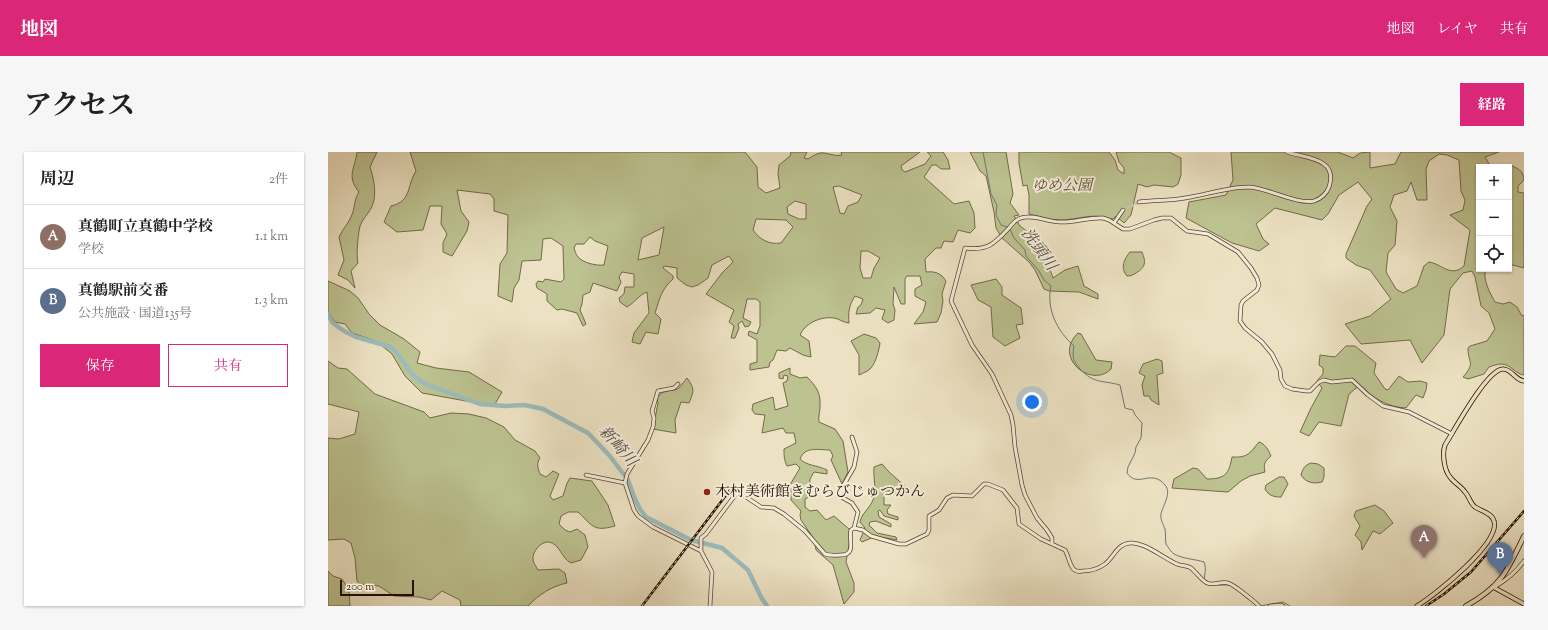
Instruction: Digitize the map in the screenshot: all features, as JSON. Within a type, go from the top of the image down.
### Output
[{"type":"highway","points":[[1466,606],[1493,587],[1506,572],[1524,536]]},
{"type":"main road","points":[[1417,606],[1468,565],[1490,538],[1494,529],[1492,517],[1474,506],[1465,491],[1447,473],[1444,451],[1445,445],[1478,391],[1498,370],[1507,370],[1518,380],[1524,381]]},
{"type":"main road","points":[[1493,587],[1524,604]]},
{"type":"street","points":[[1140,202],[1186,198],[1236,188],[1259,189],[1305,202],[1316,200],[1323,196],[1328,190],[1330,181],[1329,172],[1324,164],[1316,159],[1287,152]]},
{"type":"street","points":[[1114,223],[1123,210]]},
{"type":"street","points":[[1052,543],[1052,538],[1034,513],[1025,495],[1015,447],[1014,425],[1011,415],[992,374],[972,345],[951,301],[965,248],[982,249],[988,247],[1016,220],[1022,217],[1061,222],[1097,218],[1109,220],[1123,229],[1130,229],[1162,218],[1171,218],[1187,231],[1206,233],[1212,236],[1242,255],[1257,278],[1259,284],[1257,290],[1240,305],[1240,321],[1245,328],[1262,342],[1272,354],[1280,370],[1282,382],[1287,387],[1310,391],[1319,382],[1324,380],[1332,382],[1352,380],[1368,396],[1383,406],[1409,412],[1452,434]]},
{"type":"street","points":[[678,384],[674,388],[658,390],[652,411],[654,418],[653,427],[642,450],[627,474],[625,481],[634,510],[638,516],[658,529],[701,551]]},
{"type":"street","points":[[710,606],[712,572],[701,551],[701,538],[706,534],[736,494],[740,493],[761,506],[774,508],[784,514],[805,531],[825,554],[829,556],[846,556],[850,552],[852,541],[850,534],[851,530],[854,528],[858,512],[852,503],[843,498],[841,493],[843,486],[854,467],[857,452],[852,437]]},
{"type":"street","points":[[586,475],[625,481]]},
{"type":"street","points":[[854,528],[863,530],[871,536],[895,543],[906,544],[927,534],[929,528],[929,516],[939,510],[947,498],[953,495],[972,496],[984,484],[988,484],[1004,490],[1017,508],[1019,524],[1041,539],[1065,550],[1072,567],[1075,570],[1080,572],[1098,568],[1106,564],[1117,549],[1128,543],[1133,543],[1150,549],[1177,564],[1190,568],[1206,583],[1227,583],[1232,585],[1259,606]]},
{"type":"street","points":[[1493,587],[1515,573],[1524,561]]},
{"type":"street","points":[[1270,606],[1283,606]]},
{"type":"green space","points":[[357,152],[377,152],[370,167],[374,183],[374,200],[370,210],[360,226],[357,255],[358,263],[351,271],[355,288],[348,280],[338,275],[344,260],[339,237],[351,217],[359,192],[352,177]]},
{"type":"green space","points":[[410,152],[745,152],[757,167],[758,187],[766,193],[780,188],[778,174],[779,165],[790,156],[791,152],[807,152],[804,158],[808,159],[820,153],[842,155],[841,152],[920,152],[901,166],[902,170],[905,172],[925,164],[931,156],[927,152],[943,152],[948,160],[950,169],[941,169],[936,165],[932,165],[924,177],[954,204],[969,201],[974,213],[975,228],[970,233],[958,230],[953,242],[944,241],[941,248],[936,248],[925,259],[926,272],[938,273],[946,281],[942,294],[943,301],[941,313],[937,322],[914,324],[923,312],[926,302],[915,296],[915,289],[922,285],[920,276],[907,276],[905,279],[905,304],[901,304],[894,287],[894,320],[888,323],[882,319],[885,310],[876,308],[870,313],[856,314],[863,299],[855,296],[849,309],[849,323],[834,318],[824,318],[814,321],[802,331],[800,335],[809,341],[811,357],[803,355],[790,348],[786,351],[777,350],[773,360],[770,362],[769,367],[750,370],[750,364],[757,362],[757,340],[748,335],[749,331],[757,334],[760,326],[760,302],[756,299],[747,299],[743,318],[751,322],[749,326],[745,327],[742,321],[738,324],[739,328],[735,338],[731,338],[734,326],[729,322],[734,310],[706,294],[722,273],[733,262],[729,256],[712,265],[708,278],[692,287],[686,285],[677,278],[677,268],[664,266],[663,268],[673,276],[673,279],[663,291],[655,313],[661,319],[658,334],[646,332],[640,344],[632,342],[634,333],[649,313],[647,292],[627,307],[620,302],[619,298],[624,294],[625,287],[634,287],[634,274],[622,272],[619,277],[621,282],[617,291],[593,283],[590,292],[583,295],[580,310],[586,324],[583,326],[577,313],[562,309],[557,310],[547,301],[547,294],[537,288],[536,284],[538,281],[543,282],[545,279],[561,282],[564,279],[563,246],[551,238],[543,239],[541,260],[522,261],[519,280],[514,288],[512,302],[498,296],[500,264],[507,253],[508,215],[494,211],[494,199],[490,194],[457,190],[461,211],[469,222],[467,231],[452,256],[443,252],[443,243],[447,234],[441,224],[442,206],[430,206],[423,230],[397,232],[384,222],[391,206],[398,204],[406,197],[416,171]],"holes":[[[839,186],[862,195],[858,202],[848,206],[844,214],[840,213],[833,187]],[[795,201],[806,204],[806,219],[799,219],[788,214],[787,207]],[[756,219],[786,220],[793,227],[781,243],[768,242],[761,239],[753,230]],[[664,227],[659,255],[638,260],[642,238]],[[590,237],[595,241],[608,246],[604,265],[590,264],[580,259],[574,248],[576,244],[584,244]],[[861,251],[868,251],[880,258],[874,268],[871,278],[863,278],[860,268]]]},
{"type":"green space","points":[[970,152],[1006,152],[1013,194],[1010,203],[1019,215],[1014,216],[1020,226],[1050,249],[1047,261],[1053,278],[1065,270],[1078,266],[1084,286],[1098,294],[1098,299],[1079,292],[1049,291],[1044,289],[1035,270],[1029,262],[1002,238],[996,228],[986,176],[980,171]]},
{"type":"green space","name":"ゆめ公園","points":[[1019,152],[1109,152],[1115,160],[1118,170],[1124,174],[1124,168],[1119,162],[1116,152],[1169,152],[1181,158],[1181,175],[1178,184],[1173,187],[1154,185],[1147,187],[1138,184],[1131,215],[1124,223],[1116,216],[1113,219],[1098,216],[1067,220],[1052,219],[1029,214],[1029,195],[1027,185],[1023,186],[1019,163]]},
{"type":"green space","points":[[1231,152],[1338,152],[1353,158],[1360,153],[1370,152],[1370,168],[1395,164],[1401,152],[1499,152],[1485,157],[1489,164],[1476,164],[1476,272],[1485,272],[1486,281],[1495,302],[1503,304],[1510,302],[1517,307],[1522,316],[1524,315],[1524,375],[1504,364],[1501,364],[1489,367],[1484,374],[1468,379],[1463,377],[1470,365],[1468,348],[1487,341],[1495,329],[1489,313],[1481,306],[1475,277],[1472,271],[1463,273],[1450,289],[1444,335],[1422,363],[1410,340],[1361,344],[1345,324],[1370,316],[1391,299],[1370,270],[1356,265],[1346,258],[1346,254],[1367,206],[1372,199],[1358,182],[1339,195],[1328,214],[1322,220],[1275,208],[1256,224],[1263,239],[1269,244],[1259,251],[1232,243],[1186,218],[1189,202],[1226,195],[1233,180]],"holes":[[[1439,154],[1447,155],[1459,160],[1461,191],[1465,200],[1463,210],[1450,215],[1470,230],[1464,266],[1455,271],[1451,271],[1429,262],[1424,266],[1417,286],[1403,293],[1396,289],[1386,272],[1388,253],[1395,245],[1397,221],[1390,207],[1394,195],[1407,191],[1411,182],[1417,200],[1427,200],[1426,169],[1429,161]]]},
{"type":"green space","points":[[1512,166],[1519,170],[1524,177],[1524,180],[1518,186],[1518,192],[1524,193],[1524,268],[1512,265]]},
{"type":"green space","points":[[1130,252],[1142,252],[1144,264],[1142,269],[1133,275],[1127,276],[1123,267]]},
{"type":"green space","points":[[996,279],[1002,287],[1002,295],[1021,308],[1023,324],[1016,325],[1020,338],[1005,346],[993,337],[991,307],[978,300],[971,285]]},
{"type":"green space","points":[[328,281],[350,291],[358,298],[369,314],[380,325],[404,339],[420,352],[417,363],[436,368],[469,372],[502,392],[495,404],[477,403],[422,393],[405,376],[392,354],[376,341],[352,333],[345,324],[335,322],[328,311]]},
{"type":"green space","points":[[1078,333],[1081,334],[1096,360],[1112,362],[1111,369],[1103,374],[1094,375],[1085,373],[1078,368],[1072,361],[1070,352],[1071,343]]},
{"type":"green space","points":[[864,334],[876,338],[880,343],[873,365],[869,370],[859,375],[859,355],[851,341]]},
{"type":"green space","points":[[1346,346],[1355,346],[1376,363],[1374,373],[1385,389],[1388,390],[1399,376],[1408,382],[1420,381],[1427,383],[1423,398],[1416,395],[1406,408],[1393,406],[1370,394],[1360,385],[1349,394],[1341,426],[1319,422],[1309,436],[1300,432],[1322,388],[1317,381],[1323,374],[1323,368],[1319,365],[1320,355],[1335,357]]},
{"type":"green space","points":[[1157,359],[1162,361],[1163,373],[1157,375],[1159,405],[1151,400],[1149,396],[1144,396],[1142,385],[1145,376],[1139,373],[1143,364]]},
{"type":"green space","points":[[328,361],[338,368],[347,369],[375,394],[424,412],[430,418],[451,413],[469,414],[486,418],[504,427],[515,440],[535,451],[540,458],[538,468],[540,474],[546,477],[553,471],[559,474],[550,496],[553,500],[563,496],[570,478],[592,481],[608,505],[615,526],[598,528],[590,524],[578,512],[568,512],[561,516],[559,524],[565,530],[570,532],[577,529],[585,535],[588,547],[581,560],[571,563],[553,543],[546,542],[540,545],[533,556],[534,563],[538,570],[559,569],[565,573],[567,583],[556,586],[536,598],[528,606],[461,606],[460,600],[442,591],[431,600],[419,597],[394,596],[379,586],[360,584],[357,581],[355,558],[351,543],[344,539],[328,540],[328,438],[339,439],[355,434],[359,412],[328,404]]},
{"type":"green space","points":[[790,368],[790,374],[800,378],[807,377],[815,387],[819,393],[820,401],[819,422],[835,429],[843,441],[848,472],[842,484],[831,460],[833,456],[830,450],[809,450],[802,455],[800,459],[806,463],[827,470],[827,474],[814,472],[810,479],[809,497],[805,499],[805,507],[810,511],[817,510],[826,520],[834,516],[849,529],[852,528],[846,562],[854,583],[854,592],[844,604],[833,565],[816,550],[814,539],[801,520],[801,511],[791,500],[791,483],[800,468],[796,464],[787,466],[784,449],[796,443],[794,433],[786,433],[783,428],[762,433],[765,415],[755,414],[752,410],[753,404],[773,397],[775,410],[788,406],[783,383],[787,381],[788,376],[784,375],[783,379],[779,378],[779,373]]},
{"type":"green space","points":[[687,378],[693,393],[689,403],[681,402],[675,420],[676,433],[653,429],[658,403],[657,398],[659,395],[664,392],[678,389]]},
{"type":"green space","points":[[1259,442],[1266,447],[1271,456],[1265,463],[1265,472],[1250,476],[1241,481],[1228,492],[1172,488],[1174,479],[1193,468],[1198,469],[1207,479],[1222,477],[1228,471],[1232,457],[1245,456]]},
{"type":"green space","points":[[1311,463],[1318,464],[1324,468],[1324,477],[1322,482],[1310,482],[1305,480],[1301,475],[1304,467]]},
{"type":"green space","points":[[882,464],[906,487],[905,493],[902,497],[890,491],[884,491],[884,505],[891,505],[887,510],[888,514],[898,517],[898,520],[884,516],[880,510],[878,511],[879,517],[891,524],[891,527],[876,521],[870,522],[869,525],[877,533],[896,537],[897,540],[876,536],[862,542],[860,540],[865,528],[860,522],[862,516],[872,503],[874,496],[874,467]]},
{"type":"green space","points":[[1279,477],[1284,477],[1288,484],[1281,497],[1272,496],[1265,489],[1266,485]]},
{"type":"green space","points":[[1375,505],[1384,511],[1393,523],[1380,534],[1373,531],[1362,550],[1361,542],[1355,535],[1360,526],[1354,516],[1356,511]]},
{"type":"green space","points":[[328,571],[333,576],[342,579],[349,590],[350,606],[328,606]]},
{"type":"waterway","name":"洗頭川","points":[[983,152],[991,194],[997,205],[996,215],[1001,225],[1007,227]]},
{"type":"waterway","name":"洗頭川","points":[[1010,229],[1014,238],[1025,250],[1026,256],[1039,271],[1044,280],[1051,286],[1050,303],[1054,319],[1063,334],[1074,346],[1073,356],[1076,364],[1085,374],[1098,381],[1120,385],[1125,408],[1133,410],[1135,415],[1142,423],[1141,438],[1136,447],[1127,473],[1136,479],[1155,478],[1160,480],[1165,485],[1168,492],[1161,516],[1165,529],[1166,544],[1174,554],[1204,562],[1205,583]]},
{"type":"waterway","name":"新崎川","points":[[328,314],[333,323],[344,331],[356,337],[391,347],[412,374],[427,385],[480,404],[505,406],[525,405],[543,409],[588,433],[609,455],[628,480],[635,499],[646,517],[691,540],[722,548],[748,570],[767,606]]},
{"type":"waterway","name":"洗頭川","points":[[1218,585],[1229,585]]},
{"type":"waterway","name":"洗頭川","points":[[1232,586],[1248,599]]},
{"type":"waterway","name":"洗頭川","points":[[1260,606],[1283,602],[1290,606]]},
{"type":"waterway","name":"洗頭川","points":[[1254,603],[1257,606]]},
{"type":"tunnel","points":[[1123,210],[1139,202]]},
{"type":"railway","points":[[642,606],[733,486]]},
{"type":"railway","points":[[1426,606],[1444,594],[1471,572],[1524,511]]},
{"type":"place","name":"木村美術館きむらびじゅつかん","points":[[707,492]]},
{"type":"place","name":"真鶴町立真鶴中学校","points":[[1424,558]]},
{"type":"place","name":"真鶴駅前交番","points":[[1500,575]]}]
